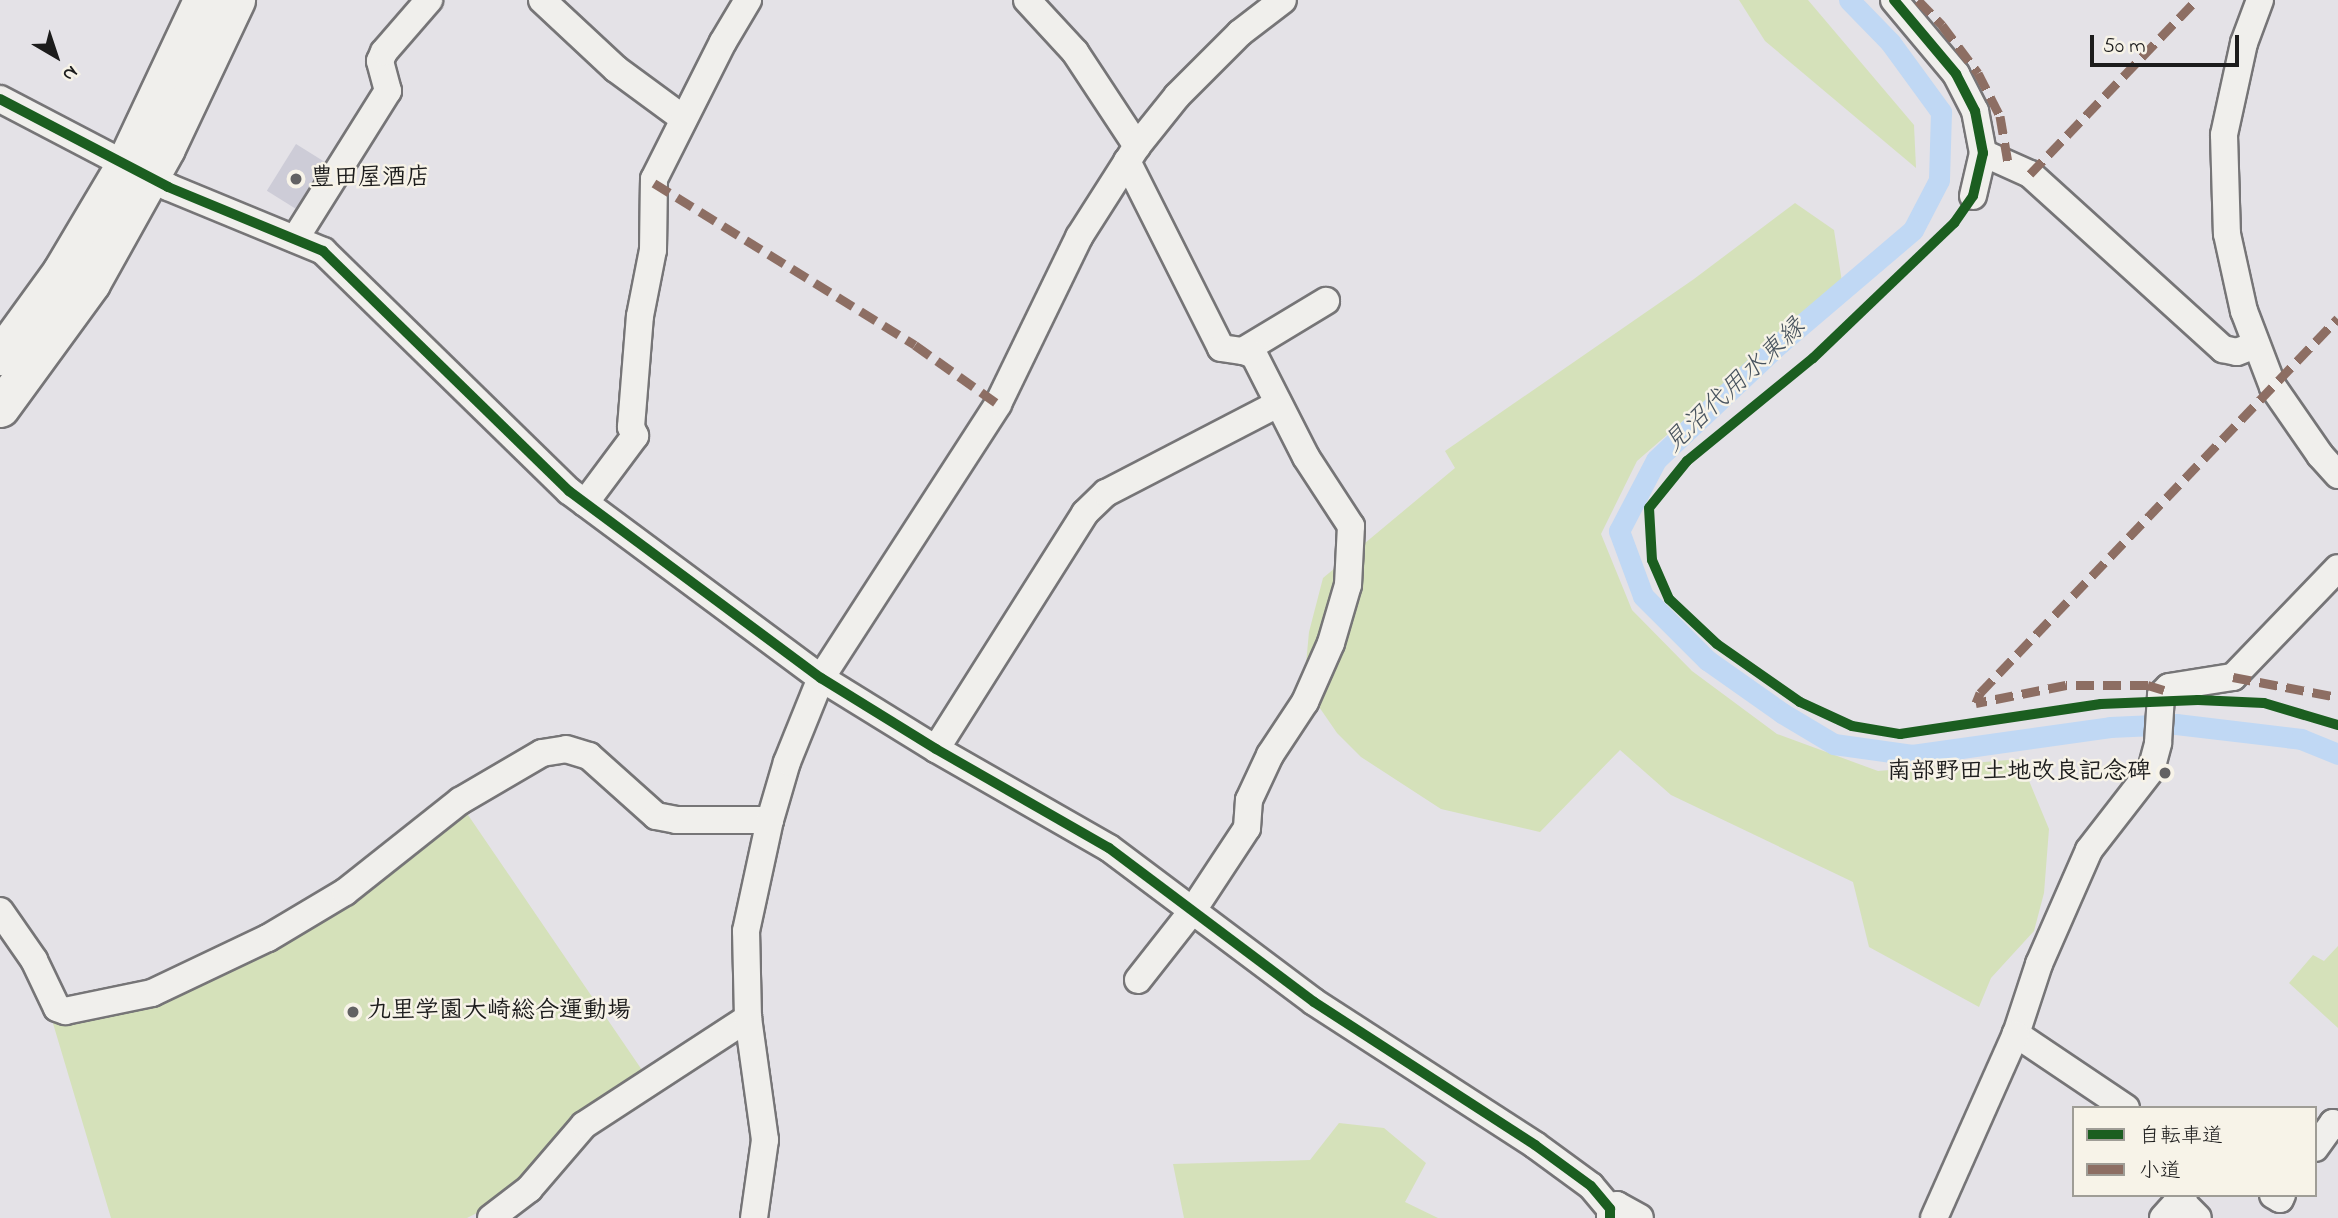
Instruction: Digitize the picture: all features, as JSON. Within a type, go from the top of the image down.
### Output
[{"type":"highway","points":[[0,408],[91,283],[138,171],[202,0]]},
{"type":"highway","points":[[0,356],[138,171],[236,0]]},
{"type":"street","points":[[295,239],[388,91],[380,61],[384,52],[429,0]]},
{"type":"street","points":[[542,0],[615,69],[684,118]]},
{"type":"street","points":[[585,503],[635,436],[631,427],[640,316],[653,250],[654,179],[748,0]]},
{"type":"street","points":[[1027,0],[1075,52],[1132,153],[1220,348],[1254,355],[1306,457],[1351,526],[1348,586],[1331,643],[1305,702],[1270,755],[1249,800],[1247,828],[1193,910],[1138,979]]},
{"type":"street","points":[[754,1218],[765,1140],[748,1018],[746,931],[770,820],[787,762],[821,678],[998,404],[1079,237],[1132,153],[1177,96],[1240,33],[1283,0]]},
{"type":"street","points":[[1894,0],[1956,74],[1975,111],[1983,153],[1973,196]]},
{"type":"street","points":[[2260,0],[2244,43],[2224,135],[2227,234],[2255,345],[2273,387],[2304,434],[2338,475]]},
{"type":"street","points":[[0,99],[138,171],[323,251],[569,491],[821,678],[936,749],[1109,848],[1314,1002],[1535,1144],[1591,1186],[1610,1213],[1617,1205],[1640,1218]]},
{"type":"street","points":[[1983,153],[2029,174],[2223,349],[2237,352],[2255,345]]},
{"type":"street","points":[[1242,351],[1326,301]]},
{"type":"street","points":[[936,749],[1085,513],[1106,493],[1278,404]]},
{"type":"street","points":[[1934,1218],[2016,1034],[2039,964],[2085,858],[2151,770],[2158,743],[2158,709],[2161,695],[2169,687],[2234,677],[2338,568]]},
{"type":"street","points":[[0,911],[34,960],[57,1009],[65,1011],[152,993],[268,938],[345,892],[460,801],[542,753],[566,749],[589,756],[656,816],[676,820],[770,820]]},
{"type":"street","points":[[491,1218],[529,1189],[584,1125],[748,1018]]},
{"type":"street","points":[[2016,1034],[2123,1106]]},
{"type":"street","points":[[2317,1145],[2333,1123],[2338,1126]]},
{"type":"green space","points":[[1739,0],[1808,0],[1914,125],[1916,168],[1765,41]]},
{"type":"green space","points":[[1795,203],[1834,230],[1842,282],[1637,461],[1601,534],[1632,610],[1692,671],[1777,734],[1878,771],[2020,759],[2049,829],[2044,893],[2034,931],[1991,978],[1979,1007],[1869,947],[1853,882],[1671,795],[1620,750],[1540,832],[1441,809],[1361,757],[1337,733],[1304,685],[1309,632],[1323,578],[1455,468],[1445,451],[1694,279]]},
{"type":"green space","name":"九里学園大崎総合運動場","points":[[466,812],[644,1073],[497,1203],[467,1218],[111,1218],[52,1020],[155,1005]]},
{"type":"green space","points":[[2338,946],[2338,1028],[2289,983],[2313,955],[2324,961]]},
{"type":"green space","points":[[1339,1123],[1384,1128],[1426,1163],[1405,1202],[1438,1218],[1184,1218],[1173,1164],[1310,1160]]},
{"type":"building","points":[[296,144],[325,162],[296,209],[267,191]]},
{"type":"waterway","name":"見沼代用水東縁","points":[[1849,0],[1890,42],[1941,112],[1939,180],[1913,230],[1780,343],[1656,460],[1619,531],[1643,596],[1707,660],[1782,713],[1834,744],[1912,755],[2110,727],[2176,724],[2301,739],[2338,754]]},
{"type":"marked path","points":[[1918,0],[1942,25],[1978,73],[2000,116],[2008,163]]},
{"type":"marked path","points":[[2030,174],[2196,0]]},
{"type":"marked path","points":[[654,183],[915,345],[998,404]]},
{"type":"marked path","points":[[2164,690],[2148,685],[2066,685],[1976,703],[1980,693],[2338,318]]},
{"type":"marked path","points":[[2233,677],[2338,697]]},
{"type":"cycle path","points":[[1894,0],[1956,74],[1975,111],[1983,153],[1973,196],[1954,223],[1813,358],[1687,461],[1649,508],[1652,560],[1669,599],[1717,644],[1800,702],[1852,726],[1900,734],[2101,704],[2198,700],[2264,703],[2338,725]]},
{"type":"cycle path","points":[[0,99],[168,187],[323,251],[569,491],[821,678],[936,749],[1109,848],[1314,1002],[1535,1145],[1591,1186],[1610,1209],[1610,1218]]},
{"type":"place","name":"豊田屋酒店","points":[[296,179]]},
{"type":"place","name":"南部野田土地改良記念碑","points":[[2165,773]]},
{"type":"place","name":"九里学園大崎総合運動場","points":[[353,1012]]}]
